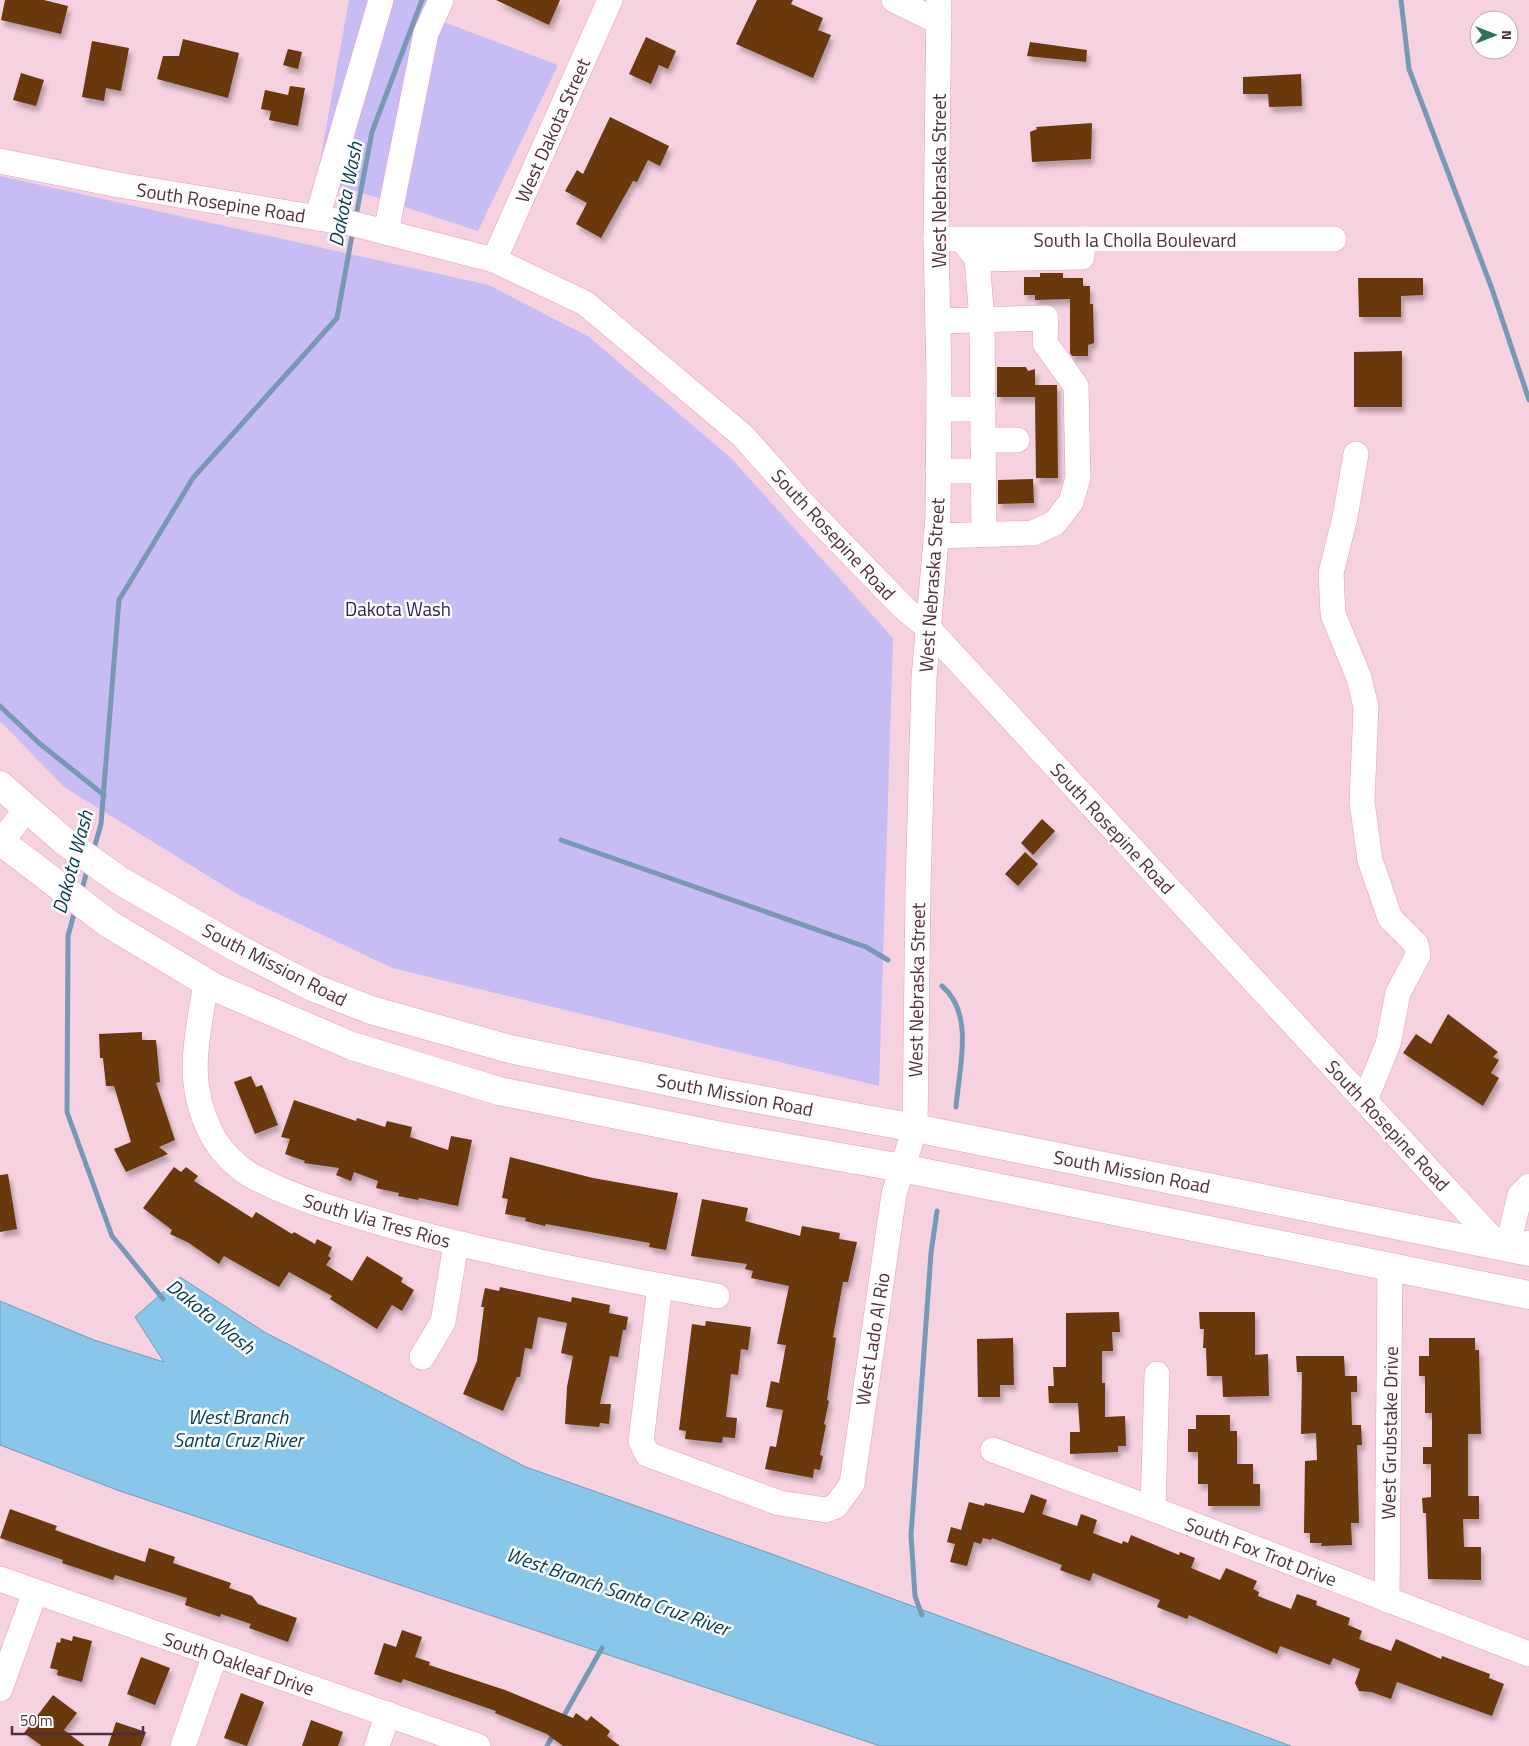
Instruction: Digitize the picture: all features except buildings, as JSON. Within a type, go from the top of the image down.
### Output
[{"type":"main road","name":"South Mission Road","points":[[0,786],[63,840],[119,880],[236,948],[312,987],[371,1010],[510,1049],[714,1091],[915,1128],[1519,1248]]},
{"type":"main road","name":"South Mission Road","points":[[0,842],[109,924],[206,982],[352,1046],[509,1093],[716,1136],[902,1168],[1519,1294]]},
{"type":"main road","points":[[433,1070],[445,1031]]},
{"type":"main road","points":[[1519,1248],[1519,1294]]},
{"type":"street","points":[[317,218],[382,0]]},
{"type":"street","points":[[386,232],[426,33],[441,0]]},
{"type":"street","name":"West Dakota Street","points":[[494,260],[610,0]]},
{"type":"street","points":[[894,0],[939,11]]},
{"type":"street","name":"West Nebraska Street","points":[[902,1168],[915,1128],[918,889],[924,678],[936,536],[939,409],[936,239],[939,11]]},
{"type":"street","name":"South Rosepine Road","points":[[0,161],[119,185],[317,218],[386,232],[494,260],[585,304],[743,436],[804,505],[904,608],[928,628],[1365,1100],[1519,1248]]},
{"type":"street","name":"South la Cholla Boulevard","points":[[936,239],[1334,239]]},
{"type":"street","points":[[962,239],[977,259],[982,320],[984,534]]},
{"type":"street","points":[[977,259],[1082,257],[1083,239]]},
{"type":"street","points":[[936,536],[1033,533],[1056,523],[1071,502],[1078,478],[1076,386],[1045,343],[1046,318],[938,321]]},
{"type":"street","points":[[939,409],[983,409]]},
{"type":"street","points":[[983,440],[1017,440]]},
{"type":"street","points":[[1356,454],[1345,517],[1331,573],[1333,614],[1360,678],[1366,707],[1362,802],[1370,860],[1390,918],[1416,944],[1418,954],[1398,993],[1388,1044],[1365,1100]]},
{"type":"street","points":[[938,471],[983,471]]},
{"type":"street","points":[[0,842],[26,809]]},
{"type":"street","name":"South Via Tres Rios","points":[[206,982],[193,1066],[199,1102],[211,1134],[228,1157],[254,1178],[312,1203],[456,1244],[717,1296]]},
{"type":"street","name":"West Lado Al Rio","points":[[660,1286],[641,1441],[648,1454],[779,1503],[826,1510],[836,1506],[852,1484],[894,1198],[902,1168]]},
{"type":"street","points":[[1519,1248],[1511,1232],[1520,1195],[1529,1186]]},
{"type":"street","points":[[422,1357],[443,1322],[456,1244]]},
{"type":"street","name":"West Grubstake Drive","points":[[1387,1600],[1390,1267]]},
{"type":"street","points":[[1153,1509],[1157,1374]]},
{"type":"street","name":"South Fox Trot Drive","points":[[993,1450],[1153,1509],[1529,1654]]},
{"type":"street","name":"South Oakleaf Drive","points":[[0,1579],[478,1746]]},
{"type":"street","points":[[0,1690],[35,1592]]},
{"type":"street","points":[[182,1746],[215,1655]]},
{"type":"street","points":[[377,1746],[388,1714]]},
{"type":"green space","name":"Dakota Wash","points":[[349,0],[447,0],[438,20],[558,65],[478,231],[317,178]]},
{"type":"green space","name":"Dakota Wash","points":[[0,176],[489,285],[589,337],[731,458],[893,638],[879,1086],[392,968],[239,895],[64,787],[0,721]]},
{"type":"water","name":"West Branch Santa Cruz River","points":[[180,1277],[266,1333],[526,1467],[769,1553],[1291,1746],[880,1746],[117,1490],[0,1445],[0,1301],[94,1340],[164,1362],[135,1317]]},
{"type":"waterway","name":"Dakota Wash","points":[[356,216],[372,132],[422,0]]},
{"type":"waterway","points":[[1401,0],[1409,69],[1492,289],[1529,400]]},
{"type":"waterway","name":"Dakota Wash","points":[[93,852],[101,824],[119,600],[193,478],[337,318],[353,230]]},
{"type":"waterway","points":[[0,706],[39,743],[104,795]]},
{"type":"waterway","points":[[561,840],[866,947],[888,960]]},
{"type":"waterway","name":"Dakota Wash","points":[[81,893],[88,867]]},
{"type":"waterway","name":"Dakota Wash","points":[[75,910],[68,936],[67,1112],[112,1236],[163,1299]]},
{"type":"waterway","points":[[942,986],[952,998],[959,1011],[962,1026],[962,1059],[956,1107]]},
{"type":"waterway","points":[[922,1615],[915,1596],[911,1535],[931,1253],[937,1211]]},
{"type":"waterway","points":[[562,1719],[602,1648]]},
{"type":"waterway","points":[[547,1746],[554,1733]]}]
